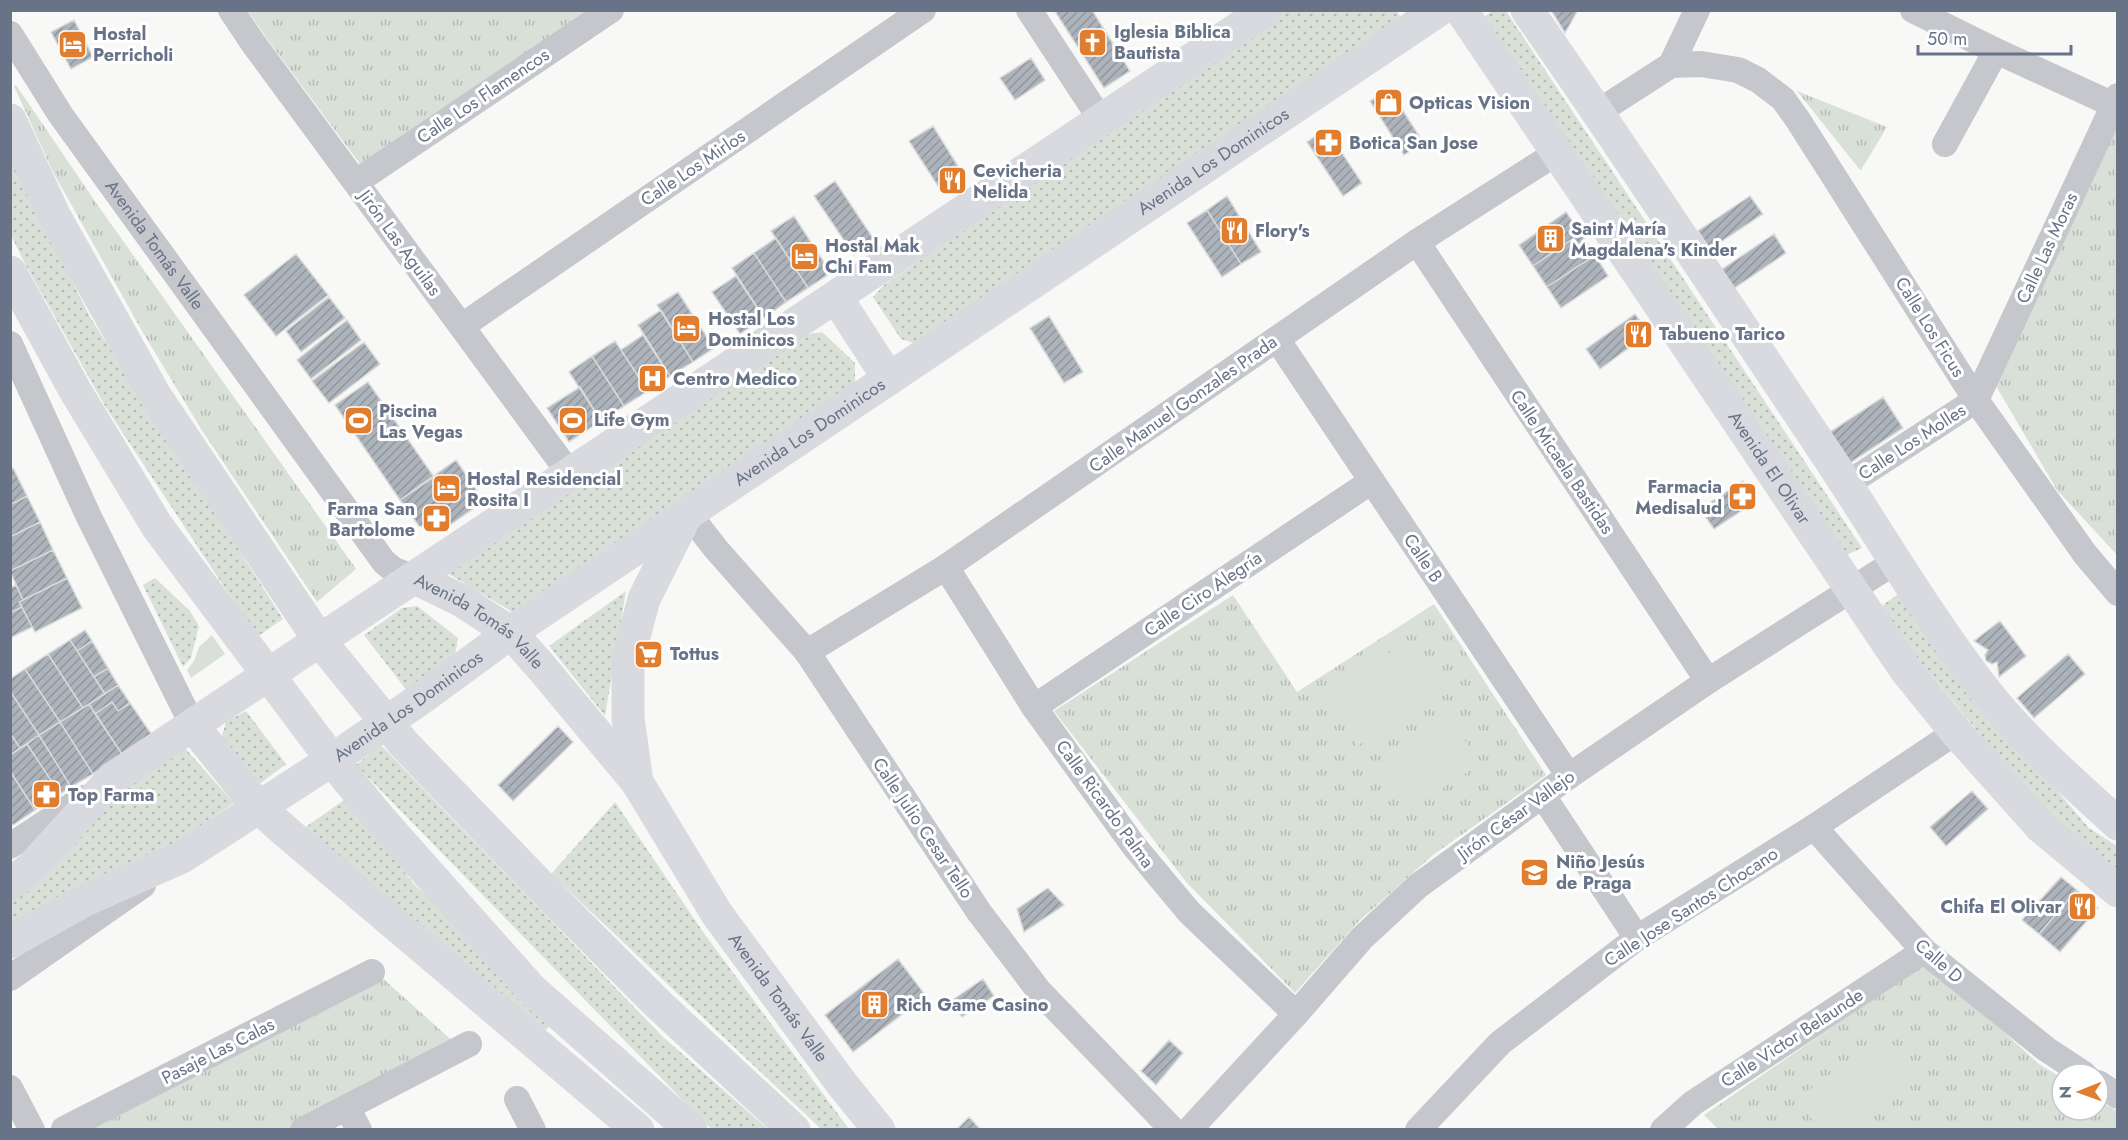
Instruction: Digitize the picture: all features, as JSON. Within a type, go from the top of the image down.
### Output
[{"type":"main road","name":"Avenida El Olivar","points":[[1461,10],[1905,669],[1956,732],[2041,827],[2118,891]]},
{"type":"main road","points":[[1527,10],[1847,484],[1895,562],[1979,683],[2025,738],[2118,824]]},
{"type":"main road","points":[[10,884],[31,868],[114,778],[1101,120],[1256,13]]},
{"type":"main road","name":"Avenida Los Dominicos","points":[[10,942],[83,901],[183,857],[259,808],[387,723],[511,633],[1430,13]]},
{"type":"main road","points":[[10,120],[54,215],[156,397],[320,641],[422,763],[562,909],[658,1004],[794,1130]]},
{"type":"main road","points":[[10,272],[76,392],[157,526],[332,760],[380,819],[532,990],[691,1130]]},
{"type":"main road","points":[[836,297],[889,379]]},
{"type":"main road","points":[[637,782],[628,718],[628,659],[644,598],[687,514]]},
{"type":"main road","name":"Avenida Tomás Valle","points":[[415,578],[462,601],[511,633],[637,782],[717,915],[842,1084],[879,1130]]},
{"type":"main road","points":[[193,726],[259,808],[638,1130]]},
{"type":"street","name":"Jirón Las Aguilas","points":[[231,10],[570,474]]},
{"type":"street","name":"Calle Los Flamencos","points":[[356,182],[611,10]]},
{"type":"street","name":"Calle Los Mirlos","points":[[462,326],[923,10]]},
{"type":"street","points":[[1029,10],[1101,120]]},
{"type":"street","points":[[1598,112],[1671,65],[1697,10]]},
{"type":"street","points":[[1913,10],[1996,51],[2116,100]]},
{"type":"street","name":"Avenida Tomás Valle","points":[[10,34],[60,114],[384,562],[394,570],[415,578]]},
{"type":"street","points":[[1945,144],[1996,51]]},
{"type":"street","name":"Calle Los Ficus","points":[[1671,65],[1701,64],[1738,70],[1758,80],[1782,99],[1798,120],[1976,400],[2085,554],[2118,593]]},
{"type":"street","name":"Calle Las Moras","points":[[1976,400],[2116,100]]},
{"type":"street","name":"Calle Manuel Gonzales Prada","points":[[807,652],[946,567],[1417,242],[1558,152]]},
{"type":"street","name":"Calle Micaela Bastidas","points":[[1417,242],[1708,681]]},
{"type":"street","name":"Calle B","points":[[1277,339],[1569,776]]},
{"type":"street","points":[[10,344],[88,515],[193,726]]},
{"type":"street","name":"Calle Los Molles","points":[[1847,484],[1976,400]]},
{"type":"street","name":"Calle Ciro Alegría","points":[[1034,707],[1372,481]]},
{"type":"street","name":"Calle Julio Cesar Tello","points":[[687,514],[807,652],[979,912],[1012,957],[1039,991],[1173,1130]]},
{"type":"street","name":"Jirón César Vallejo","points":[[1189,1130],[1296,1014],[1362,938],[1418,886],[1569,776],[1708,681],[1895,562]]},
{"type":"street","name":"Calle Ricardo Palma","points":[[946,567],[1034,707],[1134,846],[1189,912],[1296,1014]]},
{"type":"street","name":"Calle Jose Santos Chocano","points":[[1427,1126],[1500,1043],[1637,938],[1814,827],[1956,732]]},
{"type":"street","points":[[10,846],[114,778]]},
{"type":"street","points":[[1543,796],[1637,938]]},
{"type":"street","name":"Calle D","points":[[1814,827],[1924,951],[2046,1049],[2066,1062]]},
{"type":"street","name":"Avenida Los Dominicos","points":[[10,978],[183,857]]},
{"type":"street","name":"Calle Victor Belaunde","points":[[1663,1130],[1693,1104],[1924,951]]},
{"type":"street","name":"Pasaje Las Calas","points":[[64,1129],[372,972]]},
{"type":"street","points":[[303,1130],[469,1044]]},
{"type":"street","points":[[10,1089],[32,1130]]},
{"type":"street","points":[[517,1099],[534,1130]]},
{"type":"street","points":[[347,1107],[359,1130]]},
{"type":"green space","points":[[248,11],[589,11],[360,164]]},
{"type":"green space","points":[[1284,11],[1397,11],[1404,23],[926,347],[901,339],[873,297],[884,285]]},
{"type":"green space","points":[[1493,11],[1506,11],[1862,548],[1842,557],[1479,20]]},
{"type":"green space","points":[[16,85],[99,207],[356,569],[317,602],[201,429],[142,331],[53,172],[14,86]]},
{"type":"green space","points":[[1797,91],[1887,127],[1861,170],[1860,170]]},
{"type":"green space","points":[[2117,106],[2117,555],[2057,490],[1990,376]]},
{"type":"green space","points":[[11,158],[90,317],[283,619],[257,637],[105,406],[25,264],[11,235]]},
{"type":"green space","points":[[822,332],[855,363],[855,385],[514,613],[447,573],[800,336]]},
{"type":"green space","points":[[155,578],[190,611],[199,626],[191,658],[183,667],[143,585]]},
{"type":"green space","points":[[626,591],[605,716],[549,646]]},
{"type":"green space","points":[[1900,593],[1991,713],[2089,828],[2117,846],[2117,874],[2030,795],[1877,609]]},
{"type":"green space","points":[[1233,595],[1297,692],[1434,604],[1546,775],[1433,855],[1358,922],[1295,993],[1187,883],[1054,711]]},
{"type":"green space","points":[[417,606],[458,638],[455,655],[408,692],[364,635],[402,608]]},
{"type":"green space","points":[[212,635],[225,654],[191,678],[187,670],[194,661],[199,647]]},
{"type":"green space","points":[[1408,640],[1441,691],[1357,746],[1325,695]]},
{"type":"green space","points":[[246,711],[286,764],[261,783],[249,781],[222,736],[226,722]]},
{"type":"green space","points":[[1452,720],[1480,764],[1406,812],[1378,767]]},
{"type":"green space","points":[[381,745],[663,1037],[768,1129],[712,1129],[706,1124],[356,765]]},
{"type":"green space","points":[[183,746],[234,803],[168,848],[11,928],[10,899],[110,799]]},
{"type":"green space","points":[[347,798],[414,884],[556,1019],[543,1033],[300,831]]},
{"type":"green space","points":[[615,802],[703,932],[849,1129],[821,1129],[551,874]]},
{"type":"green space","points":[[1927,962],[2039,1064],[2050,1071],[2050,1122],[2110,1122],[2110,1107],[2117,1111],[2118,1129],[1719,1130],[1704,1115]]},
{"type":"green space","points":[[379,975],[456,1044],[288,1129],[76,1130]]},
{"type":"green space","points":[[1878,1038],[1911,1082],[1848,1129],[1819,1129],[1797,1099]]},
{"type":"building","name":"Iglesia Biblica Bautista","points":[[1060,10],[1092,10],[1130,71],[1104,88],[1056,13]]},
{"type":"building","points":[[1551,10],[1578,10],[1565,33]]},
{"type":"building","name":"Hostal Perricholi","points":[[74,20],[93,57],[71,69],[51,32]]},
{"type":"building","points":[[1031,58],[1045,80],[1015,100],[1000,78]]},
{"type":"building","points":[[1389,89],[1423,142],[1404,155],[1370,101]]},
{"type":"building","points":[[933,126],[966,179],[943,194],[909,141]]},
{"type":"building","points":[[1326,129],[1362,183],[1343,196],[1307,142]]},
{"type":"building","points":[[835,181],[875,241],[854,255],[814,196]]},
{"type":"building","name":"Flory's","points":[[1227,196],[1261,252],[1241,264],[1207,210]]},
{"type":"building","points":[[1750,196],[1763,214],[1710,249],[1698,231]]},
{"type":"building","points":[[1207,210],[1241,264],[1222,277],[1187,223]]},
{"type":"building","name":"Saint María Magdalena's Kinder","points":[[1566,212],[1581,233],[1533,266],[1519,245]]},
{"type":"building","name":"Hostal Mak Chi Fam","points":[[794,216],[831,273],[808,288],[771,231]]},
{"type":"building","points":[[1581,233],[1595,255],[1547,287],[1533,266]]},
{"type":"building","points":[[1774,234],[1786,253],[1733,289],[1721,270]]},
{"type":"building","points":[[776,238],[808,288],[786,302],[754,253]]},
{"type":"building","points":[[754,253],[786,302],[764,318],[732,268]]},
{"type":"building","points":[[296,254],[328,295],[276,336],[244,295]]},
{"type":"building","points":[[1595,255],[1608,276],[1561,308],[1547,287]]},
{"type":"building","points":[[736,276],[764,318],[740,334],[712,292]]},
{"type":"building","name":"Hostal Los Dominicos","points":[[678,292],[714,348],[693,362],[657,305]]},
{"type":"building","points":[[329,297],[345,318],[301,352],[286,331]]},
{"type":"building","points":[[661,310],[693,362],[670,376],[638,325]]},
{"type":"building","points":[[1635,314],[1649,333],[1600,369],[1586,349]]},
{"type":"building","points":[[1049,316],[1083,372],[1064,383],[1030,328]]},
{"type":"building","points":[[347,320],[361,340],[311,379],[297,360]]},
{"type":"building","points":[[643,335],[670,376],[648,391],[621,350]]},
{"type":"building","points":[[615,341],[648,391],[624,406],[592,356]]},
{"type":"building","points":[[364,342],[380,364],[329,403],[312,381]]},
{"type":"building","points":[[592,356],[624,406],[601,421],[569,372]]},
{"type":"building","points":[[368,382],[434,477],[400,500],[335,405]]},
{"type":"building","points":[[580,387],[601,421],[569,442],[547,408]]},
{"type":"building","points":[[1883,397],[1903,428],[1850,463],[1830,432]]},
{"type":"building","name":"Hostal Residencial Rosita I","points":[[456,460],[484,501],[443,530],[419,526],[400,500]]},
{"type":"building","points":[[13,468],[27,496],[10,505],[10,470]]},
{"type":"building","points":[[1743,481],[1756,501],[1714,529],[1700,509]]},
{"type":"building","points":[[27,496],[40,522],[10,537],[10,505]]},
{"type":"building","points":[[40,522],[53,550],[10,571],[10,537]]},
{"type":"building","points":[[53,550],[67,578],[23,600],[10,571]]},
{"type":"building","points":[[67,578],[82,608],[35,632],[19,602]]},
{"type":"building","points":[[16,585],[23,600],[19,602],[22,607],[10,613],[10,588]]},
{"type":"building","points":[[22,607],[32,627],[10,638],[10,613]]},
{"type":"building","points":[[2000,621],[2026,656],[1999,677],[1997,662],[1992,664],[1986,661],[1985,655],[1988,650],[1974,641]]},
{"type":"building","points":[[85,630],[92,641],[77,651],[70,640]]},
{"type":"building","points":[[70,640],[105,694],[83,708],[48,654]]},
{"type":"building","points":[[92,641],[108,668],[94,677],[77,651]]},
{"type":"building","points":[[48,654],[83,708],[60,722],[25,669]]},
{"type":"building","points":[[2068,654],[2085,674],[2034,718],[2017,698]]},
{"type":"building","points":[[108,668],[118,685],[105,694],[94,677]]},
{"type":"building","points":[[25,669],[60,722],[39,735],[10,691],[10,679]]},
{"type":"building","points":[[118,685],[130,703],[118,711],[112,702],[95,714],[89,704]]},
{"type":"building","points":[[10,691],[39,735],[20,748],[10,733]]},
{"type":"building","points":[[112,702],[118,711],[130,703],[152,735],[122,754],[95,714]]},
{"type":"building","points":[[89,704],[122,754],[93,774],[60,722]]},
{"type":"building","points":[[60,722],[93,774],[71,787],[39,735]]},
{"type":"building","points":[[558,726],[573,742],[513,801],[498,785]]},
{"type":"building","points":[[10,733],[20,748],[10,755]]},
{"type":"building","points":[[39,735],[71,787],[60,794],[27,744]]},
{"type":"building","points":[[27,744],[60,794],[35,810],[10,771],[10,755]]},
{"type":"building","points":[[10,771],[35,810],[13,825],[10,822]]},
{"type":"building","points":[[1972,791],[1988,809],[1946,846],[1930,827]]},
{"type":"building","points":[[2061,877],[2077,890],[2039,934],[2022,920]]},
{"type":"building","points":[[1048,888],[1064,905],[1024,932],[1017,909]]},
{"type":"building","points":[[2077,890],[2098,908],[2060,952],[2039,934]]},
{"type":"building","name":"Rich Game Casino","points":[[898,959],[926,996],[853,1052],[825,1015]]},
{"type":"building","points":[[983,979],[994,996],[962,1017],[951,1001]]},
{"type":"building","points":[[1169,1040],[1183,1053],[1156,1085],[1141,1071]]},
{"type":"building","points":[[969,1117],[981,1130],[956,1130]]},
{"type":"place","name":"Iglesia Biblica Bautista","points":[[1093,42]]},
{"type":"place","name":"Hostal Perricholi","points":[[72,44]]},
{"type":"place","name":"Opticas Vision","points":[[1388,103]]},
{"type":"place","name":"Botica San Jose","points":[[1328,143]]},
{"type":"place","name":"Cevicheria Nelida","points":[[952,181]]},
{"type":"place","name":"Flory's","points":[[1234,231]]},
{"type":"place","name":"Saint María Magdalena's Kinder","points":[[1550,239]]},
{"type":"place","name":"Hostal Mak Chi Fam","points":[[804,256]]},
{"type":"place","name":"Hostal Los Dominicos","points":[[687,329]]},
{"type":"place","name":"Tabueno Tarico","points":[[1638,334]]},
{"type":"place","name":"Centro Medico","points":[[652,379]]},
{"type":"place","name":"Life Gym","points":[[573,420]]},
{"type":"place","name":"Piscina Las Vegas","points":[[358,421]]},
{"type":"place","name":"Hostal Residencial Rosita I","points":[[446,489]]},
{"type":"place","name":"Farmacia Medisalud","points":[[1743,497]]},
{"type":"place","name":"Farma San Bartolome","points":[[436,519]]},
{"type":"place","name":"Tottus","points":[[649,654]]},
{"type":"place","name":"Top Farma","points":[[47,795]]},
{"type":"place","name":"Niño Jesús de Praga","points":[[1535,872]]},
{"type":"place","name":"Chifa El Olivar","points":[[2083,907]]},
{"type":"place","name":"Rich Game Casino","points":[[875,1005]]}]
